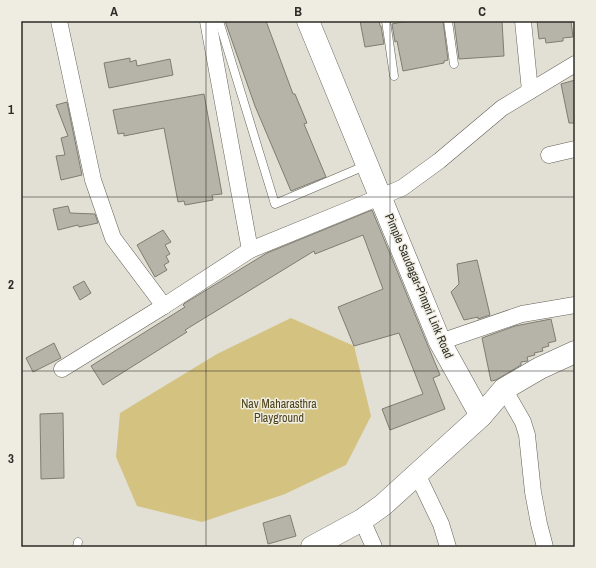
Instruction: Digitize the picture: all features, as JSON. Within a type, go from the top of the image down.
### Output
[{"type":"street","points":[[59,21],[93,180],[113,238],[164,306]]},
{"type":"street","points":[[208,21],[250,250]]},
{"type":"street","name":"Pimple Saudagar-Pimpri Link Road","points":[[308,21],[319,52],[381,196],[440,342],[481,416]]},
{"type":"street","points":[[523,21],[530,91]]},
{"type":"street","points":[[62,369],[164,306],[250,250],[402,188],[439,161],[502,108],[575,64]]},
{"type":"street","points":[[549,155],[575,149]]},
{"type":"street","points":[[440,342],[522,314],[575,305]]},
{"type":"street","points":[[312,547],[362,520],[383,505],[481,416],[504,389],[540,368],[575,352]]},
{"type":"street","points":[[504,389],[523,422],[539,524],[545,547]]},
{"type":"street","points":[[417,474],[441,524],[448,547]]},
{"type":"street","points":[[362,520],[374,547]]},
{"type":"lane","points":[[219,21],[275,204],[367,165]]},
{"type":"lane","points":[[386,21],[394,76]]},
{"type":"lane","points":[[448,21],[454,64]]},
{"type":"green space","name":"Nav Maharasthra Playground","points":[[291,318],[354,346],[371,416],[346,465],[285,494],[202,522],[137,506],[116,457],[120,413],[217,354]]},
{"type":"building","points":[[225,21],[266,21],[293,94],[295,94],[307,123],[304,124],[326,177],[291,191],[255,106]]},
{"type":"building","points":[[360,21],[379,21],[384,44],[365,47]]},
{"type":"building","points":[[407,21],[443,21],[448,60],[444,61],[444,63],[403,71],[392,24]]},
{"type":"building","points":[[454,21],[502,21],[504,56],[459,59]]},
{"type":"building","points":[[537,21],[571,21],[573,37],[563,38],[563,41],[546,43],[545,38],[539,39]]},
{"type":"building","points":[[130,58],[130,62],[136,60],[137,66],[170,59],[173,75],[109,88],[104,63]]},
{"type":"building","points":[[575,80],[575,123],[569,123],[561,84]]},
{"type":"building","points":[[204,94],[222,194],[212,195],[213,200],[185,205],[184,201],[178,202],[164,128],[124,136],[124,133],[118,134],[113,110]]},
{"type":"building","points":[[67,102],[82,175],[61,180],[56,156],[65,155],[61,138],[68,136],[56,105]]},
{"type":"building","points":[[68,206],[70,213],[95,214],[98,223],[79,227],[78,225],[58,230],[53,209]]},
{"type":"building","points":[[372,210],[440,375],[433,378],[445,409],[390,430],[382,409],[423,394],[399,333],[354,346],[338,307],[383,289],[363,235],[315,254],[314,251],[185,330],[187,332],[103,385],[91,366],[185,307],[183,305],[185,303],[267,253]]},
{"type":"building","points":[[163,230],[171,242],[165,245],[170,254],[166,256],[169,262],[164,265],[167,270],[155,277],[137,245]]},
{"type":"building","points":[[477,260],[490,315],[478,319],[478,317],[464,320],[451,292],[459,284],[457,264]]},
{"type":"building","points":[[84,281],[91,293],[80,300],[73,287]]},
{"type":"building","points":[[551,319],[556,341],[548,343],[549,346],[542,348],[543,351],[534,353],[535,355],[527,357],[528,361],[521,362],[521,365],[496,380],[491,381],[482,338],[515,326]]},
{"type":"building","points":[[54,343],[61,358],[33,372],[26,358]]},
{"type":"building","points":[[63,413],[64,478],[41,479],[40,414]]},
{"type":"building","points":[[290,515],[296,536],[268,544],[263,523]]}]
